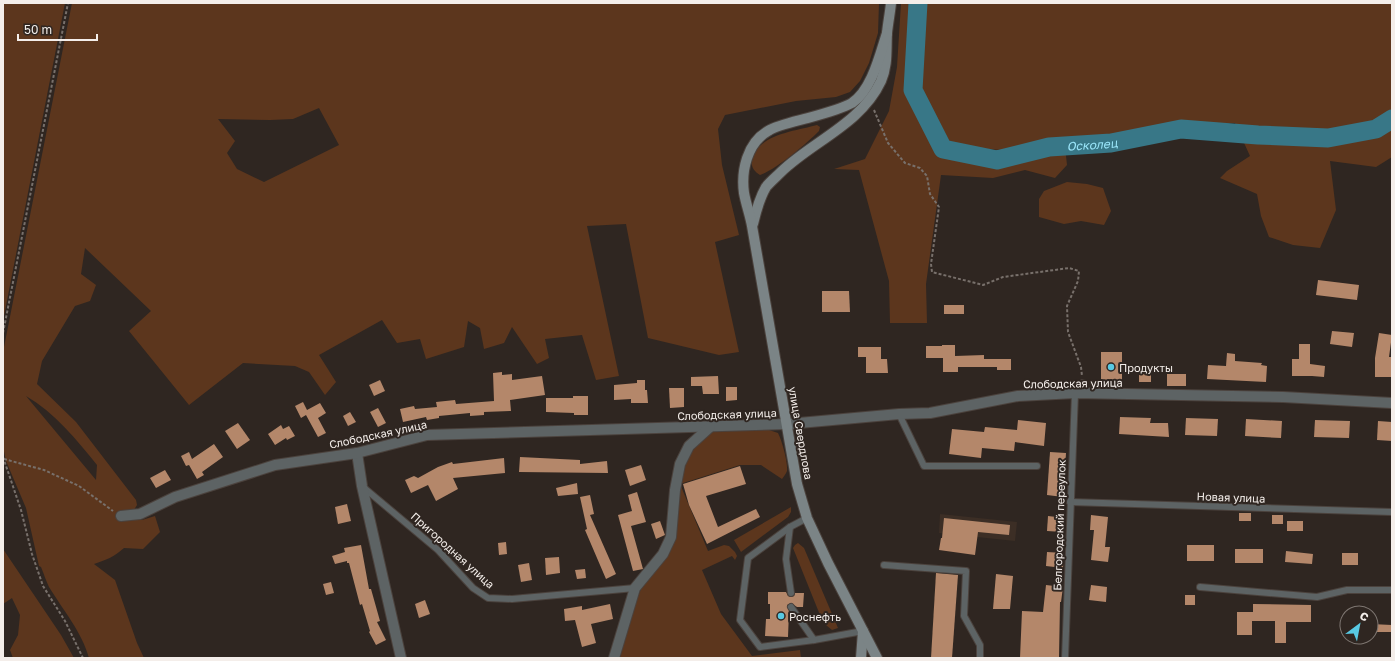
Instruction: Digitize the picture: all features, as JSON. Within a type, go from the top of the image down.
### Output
[{"type":"main road","name":"улица Свердлова","points":[[752,226],[758,204],[767,186],[790,163],[851,119],[868,102],[876,90],[883,74],[887,57],[887,33],[891,3]]},
{"type":"main road","name":"улица Свердлова","points":[[863,632],[807,518],[798,484],[752,226],[744,193],[744,176],[747,156],[755,141],[768,131],[852,102],[864,90],[875,69],[887,33]]},
{"type":"main road","points":[[861,658],[863,632]]},
{"type":"main road","points":[[863,632],[869,658]]},
{"type":"main road","points":[[863,632],[877,658]]},
{"type":"street","name":"Слободская улица","points":[[121,516],[140,514],[175,497],[275,465],[357,453],[427,434],[788,424],[899,414],[930,413],[1018,396],[1081,390],[1283,396],[1392,404]]},
{"type":"street","points":[[614,658],[635,588],[663,554],[670,537],[675,490],[680,464],[689,446],[710,427]]},
{"type":"street","points":[[357,453],[362,486],[402,658]]},
{"type":"lane","name":"Белгородский переулок","points":[[1065,658],[1070,502],[1081,390]]},
{"type":"lane","points":[[899,414],[924,466],[1037,466]]},
{"type":"lane","name":"Пригородная улица","points":[[362,486],[438,550],[473,588],[488,598],[512,599],[635,588]]},
{"type":"lane","name":"Новая улица","points":[[1070,502],[1392,512]]},
{"type":"lane","points":[[807,518],[790,527],[748,558],[740,620],[760,647],[863,632]]},
{"type":"lane","points":[[790,527],[786,559],[791,593]]},
{"type":"lane","points":[[884,565],[966,571],[964,616],[980,645],[980,658]]},
{"type":"lane","points":[[1200,588],[1317,597],[1347,590],[1392,590]]},
{"type":"lane","points":[[791,607],[814,640]]},
{"type":"path","points":[[3,333],[68,3]]},
{"type":"path","points":[[868,102],[875,112],[888,143],[905,163],[920,168],[927,176],[930,194],[939,207],[931,264],[932,272],[983,284],[1003,277],[1069,268],[1079,271],[1078,281],[1067,306],[1068,332],[1081,367],[1081,390]]},
{"type":"path","points":[[3,458],[44,470],[79,486],[121,516]]},
{"type":"path","points":[[3,458],[21,510],[32,554],[43,586],[65,621],[83,658]]},
{"type":"shaded area","points":[[3,3],[65,3],[3,321]]},
{"type":"shaded area","points":[[72,3],[879,3],[878,33],[869,63],[860,81],[850,92],[836,97],[796,101],[725,115],[718,129],[722,165],[739,235],[715,242],[739,352],[719,355],[648,338],[626,224],[587,226],[619,376],[596,380],[582,335],[545,339],[549,358],[537,364],[512,327],[504,343],[484,349],[480,328],[468,321],[464,347],[426,359],[420,339],[397,343],[382,320],[319,355],[336,382],[325,395],[309,372],[295,366],[243,363],[189,405],[129,331],[151,311],[85,248],[81,274],[96,285],[90,301],[75,306],[42,361],[37,384],[76,422],[136,500],[137,505],[129,518],[142,520],[155,516],[160,532],[143,549],[124,548],[110,558],[94,564],[115,580],[137,643],[144,658],[89,658],[82,639],[72,621],[49,587],[41,567],[39,566],[26,508],[6,461],[3,447],[3,352]],"holes":[[[319,108],[339,145],[264,182],[237,169],[227,153],[235,141],[218,119],[293,119]],[[26,396],[56,418],[97,465],[96,480]]]},
{"type":"shaded area","points":[[901,3],[914,3],[909,91],[940,154],[1002,150],[945,146],[919,89],[923,3],[1392,3],[1392,157],[1376,167],[1330,161],[1336,210],[1320,248],[1293,245],[1269,237],[1261,216],[1257,194],[1220,178],[1227,171],[1250,156],[1235,123],[1179,126],[1108,140],[1064,137],[1067,165],[1055,178],[1025,170],[993,178],[941,175],[926,284],[927,323],[890,323],[889,281],[859,170],[834,169],[865,159],[889,111],[897,67]]},
{"type":"shaded area","points":[[817,125],[820,127],[819,131],[783,162],[760,175],[753,169],[752,160],[756,151],[762,144],[779,135]]},
{"type":"shaded area","points":[[1067,182],[1087,184],[1103,188],[1111,211],[1104,225],[1081,221],[1064,224],[1039,217],[1039,199],[1044,191]]},
{"type":"shaded area","points":[[715,430],[769,430],[778,433],[787,462],[787,471],[782,479],[761,465],[740,465],[680,484],[708,551],[724,545],[729,546],[737,556],[735,560],[732,556],[702,570],[721,614],[752,656],[800,650],[801,658],[620,658],[628,621],[641,589],[670,552],[676,533],[678,489],[685,464],[695,447]]},
{"type":"shaded area","points":[[791,507],[791,512],[788,517],[741,552],[734,540]]},
{"type":"shaded area","points":[[940,514],[1017,522],[1015,541],[939,533]]},
{"type":"shaded area","points":[[798,543],[804,548],[838,628],[832,630],[826,625],[820,615],[793,548]]},
{"type":"shaded area","points":[[3,549],[61,635],[74,658],[13,658],[10,650],[18,635],[20,615],[12,598],[3,604]]},
{"type":"building","points":[[1318,280],[1359,285],[1357,300],[1316,295]]},
{"type":"building","points":[[822,291],[849,291],[850,312],[822,312]]},
{"type":"building","points":[[944,305],[964,305],[964,314],[944,314]]},
{"type":"building","points":[[1332,331],[1354,333],[1352,347],[1330,344]]},
{"type":"building","points":[[1379,333],[1392,335],[1389,357],[1392,357],[1392,377],[1375,377],[1375,358]]},
{"type":"building","points":[[1299,344],[1310,344],[1310,364],[1325,366],[1324,377],[1292,376],[1292,359],[1299,359]]},
{"type":"building","points":[[955,345],[955,356],[984,355],[984,359],[1011,359],[1011,370],[997,370],[997,367],[958,367],[958,372],[943,372],[943,358],[926,358],[926,346]]},
{"type":"building","points":[[858,347],[881,347],[881,359],[887,359],[888,373],[866,373],[866,357],[858,357]]},
{"type":"building","name":"Продукты","points":[[1101,352],[1122,352],[1122,382],[1101,382]]},
{"type":"building","points":[[1227,353],[1235,354],[1235,361],[1262,363],[1261,365],[1267,366],[1266,382],[1207,379],[1208,365],[1226,366]]},
{"type":"building","points":[[1139,366],[1151,366],[1151,382],[1139,382]]},
{"type":"building","points":[[502,372],[502,375],[512,374],[512,380],[542,376],[545,395],[510,400],[511,411],[484,412],[484,415],[470,416],[470,413],[439,416],[439,418],[427,420],[426,417],[403,422],[400,409],[414,406],[415,409],[437,407],[436,402],[455,400],[456,404],[494,401],[493,373]]},
{"type":"building","points":[[1167,374],[1186,374],[1186,386],[1167,386]]},
{"type":"building","points":[[718,376],[719,394],[703,394],[702,386],[691,386],[691,377]]},
{"type":"building","points":[[380,380],[385,391],[374,396],[369,385]]},
{"type":"building","points":[[637,380],[645,380],[645,390],[647,390],[648,403],[631,403],[631,399],[614,400],[614,385],[637,383]]},
{"type":"building","points":[[726,387],[737,387],[737,400],[726,401]]},
{"type":"building","points":[[669,388],[684,388],[684,407],[670,408]]},
{"type":"building","points":[[573,396],[588,396],[588,415],[546,412],[546,398],[573,398]]},
{"type":"building","points":[[303,402],[307,410],[320,403],[326,413],[318,418],[326,433],[318,437],[306,415],[301,418],[295,406]]},
{"type":"building","points":[[378,408],[386,423],[378,427],[370,412]]},
{"type":"building","points":[[350,412],[356,422],[348,426],[343,416]]},
{"type":"building","points":[[1120,417],[1151,418],[1150,423],[1168,423],[1169,437],[1119,434]]},
{"type":"building","points":[[1186,418],[1218,419],[1217,436],[1185,435]]},
{"type":"building","points":[[1246,419],[1282,421],[1281,438],[1245,436]]},
{"type":"building","points":[[1018,420],[1046,423],[1044,446],[1015,442],[1014,451],[982,448],[981,458],[949,454],[952,429],[984,432],[985,427],[1017,430]]},
{"type":"building","points":[[1315,420],[1350,421],[1349,438],[1314,437]]},
{"type":"building","points":[[1378,421],[1392,422],[1392,441],[1377,440]]},
{"type":"building","points":[[238,423],[250,440],[237,449],[225,431]]},
{"type":"building","points":[[281,425],[283,429],[289,426],[295,436],[287,440],[286,438],[275,445],[268,434]]},
{"type":"building","points":[[214,444],[223,457],[202,472],[204,475],[197,479],[189,465],[186,466],[181,456],[189,452],[192,459]]},
{"type":"building","points":[[1050,452],[1066,453],[1063,497],[1047,495]]},
{"type":"building","points":[[520,457],[580,460],[580,464],[607,461],[608,473],[519,472]]},
{"type":"building","points":[[504,458],[505,473],[453,478],[458,489],[436,501],[428,485],[411,493],[405,480],[414,476],[418,478],[438,467],[452,462],[453,464]]},
{"type":"building","points":[[641,465],[646,480],[630,486],[625,470]]},
{"type":"building","points":[[740,466],[746,484],[706,496],[718,527],[756,509],[760,517],[707,544],[689,505],[683,484]]},
{"type":"building","points":[[165,470],[171,480],[156,488],[150,478]]},
{"type":"building","points":[[577,483],[578,494],[558,496],[556,488]]},
{"type":"building","points":[[637,492],[646,522],[631,526],[643,569],[633,571],[618,515],[632,511],[628,495]]},
{"type":"building","points":[[590,495],[594,514],[590,515],[616,574],[606,579],[585,530],[587,529],[580,497]]},
{"type":"building","points":[[347,504],[351,521],[338,524],[335,507]]},
{"type":"building","points":[[1239,513],[1251,513],[1251,521],[1239,521]]},
{"type":"building","points":[[1091,515],[1108,517],[1105,547],[1110,547],[1108,562],[1091,560],[1094,530],[1090,530]]},
{"type":"building","points":[[1272,515],[1283,515],[1283,524],[1272,524]]},
{"type":"building","points":[[1048,516],[1065,518],[1063,532],[1047,531]]},
{"type":"building","points":[[944,518],[1010,525],[1009,535],[978,532],[975,555],[939,550]]},
{"type":"building","points":[[660,521],[665,535],[656,539],[651,524]]},
{"type":"building","points":[[1287,521],[1303,521],[1303,531],[1287,531]]},
{"type":"building","points":[[506,542],[507,554],[499,555],[498,543]]},
{"type":"building","points":[[361,545],[369,589],[371,589],[380,621],[377,622],[386,640],[376,645],[369,632],[370,631],[362,604],[360,605],[349,563],[347,563],[347,561],[335,564],[332,556],[345,552],[344,548]]},
{"type":"building","points":[[1187,545],[1214,545],[1214,561],[1187,561]]},
{"type":"building","points":[[1235,549],[1263,549],[1263,563],[1235,563]]},
{"type":"building","points":[[1286,551],[1313,554],[1312,564],[1285,562]]},
{"type":"building","points":[[1047,552],[1064,553],[1063,568],[1046,566]]},
{"type":"building","points":[[1342,553],[1358,553],[1358,565],[1342,565]]},
{"type":"building","points":[[559,557],[560,573],[546,575],[545,558]]},
{"type":"building","points":[[529,563],[532,580],[521,582],[518,565]]},
{"type":"building","points":[[585,569],[586,578],[577,579],[575,570]]},
{"type":"building","points":[[936,573],[958,575],[952,658],[931,658]]},
{"type":"building","points":[[996,574],[1013,576],[1010,609],[993,609]]},
{"type":"building","points":[[331,582],[334,593],[326,595],[323,584]]},
{"type":"building","points":[[1046,585],[1063,587],[1060,602],[1059,658],[1020,658],[1022,611],[1043,612]]},
{"type":"building","points":[[1091,585],[1107,587],[1106,602],[1089,600]]},
{"type":"building","points":[[768,592],[786,592],[788,596],[791,597],[794,596],[795,593],[804,593],[803,607],[797,607],[791,603],[787,605],[789,611],[788,637],[765,636],[766,619],[770,619]]},
{"type":"building","points":[[1185,595],[1195,595],[1195,605],[1185,605]]},
{"type":"building","points":[[425,600],[430,614],[419,618],[415,604]]},
{"type":"building","points":[[610,604],[613,619],[591,624],[596,643],[582,647],[575,620],[565,621],[564,609],[582,606],[582,610]]},
{"type":"building","points":[[1253,604],[1311,605],[1311,622],[1286,622],[1286,643],[1275,643],[1275,621],[1252,621],[1252,635],[1237,635],[1237,612],[1253,612]]},
{"type":"building","points":[[1379,624],[1392,625],[1392,632],[1379,632]]},
{"type":"waterway","name":"Осколец","points":[[918,3],[913,90],[943,149],[997,160],[1049,147],[1111,143],[1181,129],[1258,135],[1328,138],[1376,129],[1392,119]]},
{"type":"place","name":"Продукты","points":[[1111,367]]},
{"type":"place","name":"Роснефть","points":[[781,616]]}]
